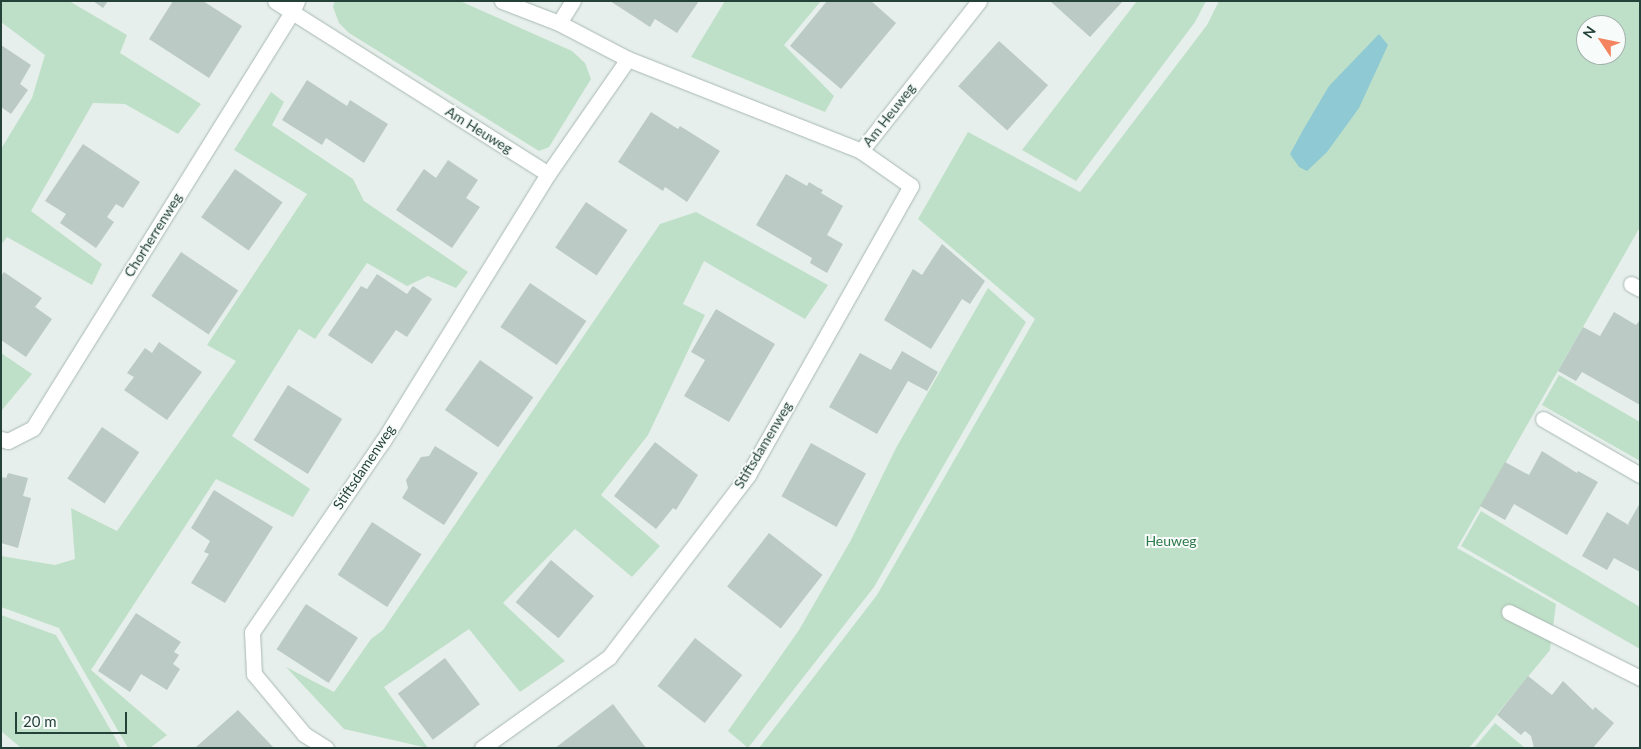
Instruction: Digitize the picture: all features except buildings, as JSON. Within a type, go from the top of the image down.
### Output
[{"type":"street","name":"Am Heuweg","points":[[275,1],[294,6],[548,174]]},
{"type":"street","name":"Am Heuweg","points":[[502,1],[558,23],[628,59],[860,151],[979,1]]},
{"type":"street","points":[[558,23],[573,1]]},
{"type":"street","name":"Chorherrenweg","points":[[1,439],[8,441],[33,428],[294,6]]},
{"type":"street","points":[[548,174],[628,59]]},
{"type":"street","name":"Stiftsdamenweg","points":[[482,748],[609,657],[748,475],[911,186],[860,151]]},
{"type":"street","name":"Stiftsdamenweg","points":[[326,748],[304,734],[254,674],[252,632],[383,440],[548,174]]},
{"type":"street","points":[[1543,419],[1640,474]]},
{"type":"street","points":[[1509,612],[1640,678]]},
{"type":"green space","points":[[1,1],[69,1],[127,35],[120,53],[201,104],[178,134],[125,104],[93,103],[31,211],[102,264],[92,285],[7,237],[1,245],[1,149],[32,98],[45,55],[1,22]]},
{"type":"green space","points":[[335,1],[460,1],[572,51],[585,63],[591,79],[549,147],[539,151],[349,33],[339,23],[333,7]]},
{"type":"green space","points":[[725,1],[821,1],[784,45],[834,96],[825,112],[691,57]]},
{"type":"green space","points":[[1137,1],[1206,1],[1195,22],[1076,181],[1022,150]]},
{"type":"green space","name":"Heuweg","points":[[1219,1],[1640,1],[1640,227],[1457,548],[1556,604],[1550,650],[1469,748],[759,748],[877,595],[1035,319],[918,219],[968,132],[1080,192],[1207,25]]},
{"type":"green space","points":[[271,92],[284,102],[272,125],[353,179],[364,201],[468,272],[456,288],[428,276],[407,286],[367,263],[315,339],[299,329],[232,436],[310,489],[293,517],[216,479],[91,670],[167,735],[150,748],[128,748],[59,628],[1,607],[1,556],[55,565],[75,559],[71,508],[117,531],[236,361],[207,345],[307,194],[234,150]]},
{"type":"green space","points":[[696,212],[828,285],[805,319],[704,261],[683,304],[705,315],[648,435],[601,495],[660,546],[632,577],[575,529],[503,603],[565,661],[520,692],[469,629],[384,687],[428,748],[344,729],[286,667],[334,692],[371,639],[383,630],[660,224]]},
{"type":"green space","points":[[988,288],[1026,322],[874,587],[748,748],[728,731],[799,630],[851,540],[896,448]]},
{"type":"green space","points":[[1,353],[32,374],[2,410],[1,410]]},
{"type":"green space","points":[[1559,375],[1640,422],[1640,461],[1542,405]]},
{"type":"green space","points":[[1481,511],[1640,607],[1640,649],[1461,546]]},
{"type":"green space","points":[[1,615],[56,635],[121,748],[21,748],[1,731]]},
{"type":"green space","points":[[1495,723],[1525,748],[1474,748]]},
{"type":"water","points":[[1379,34],[1388,45],[1359,108],[1327,152],[1307,171],[1299,167],[1290,154],[1329,86]]}]
